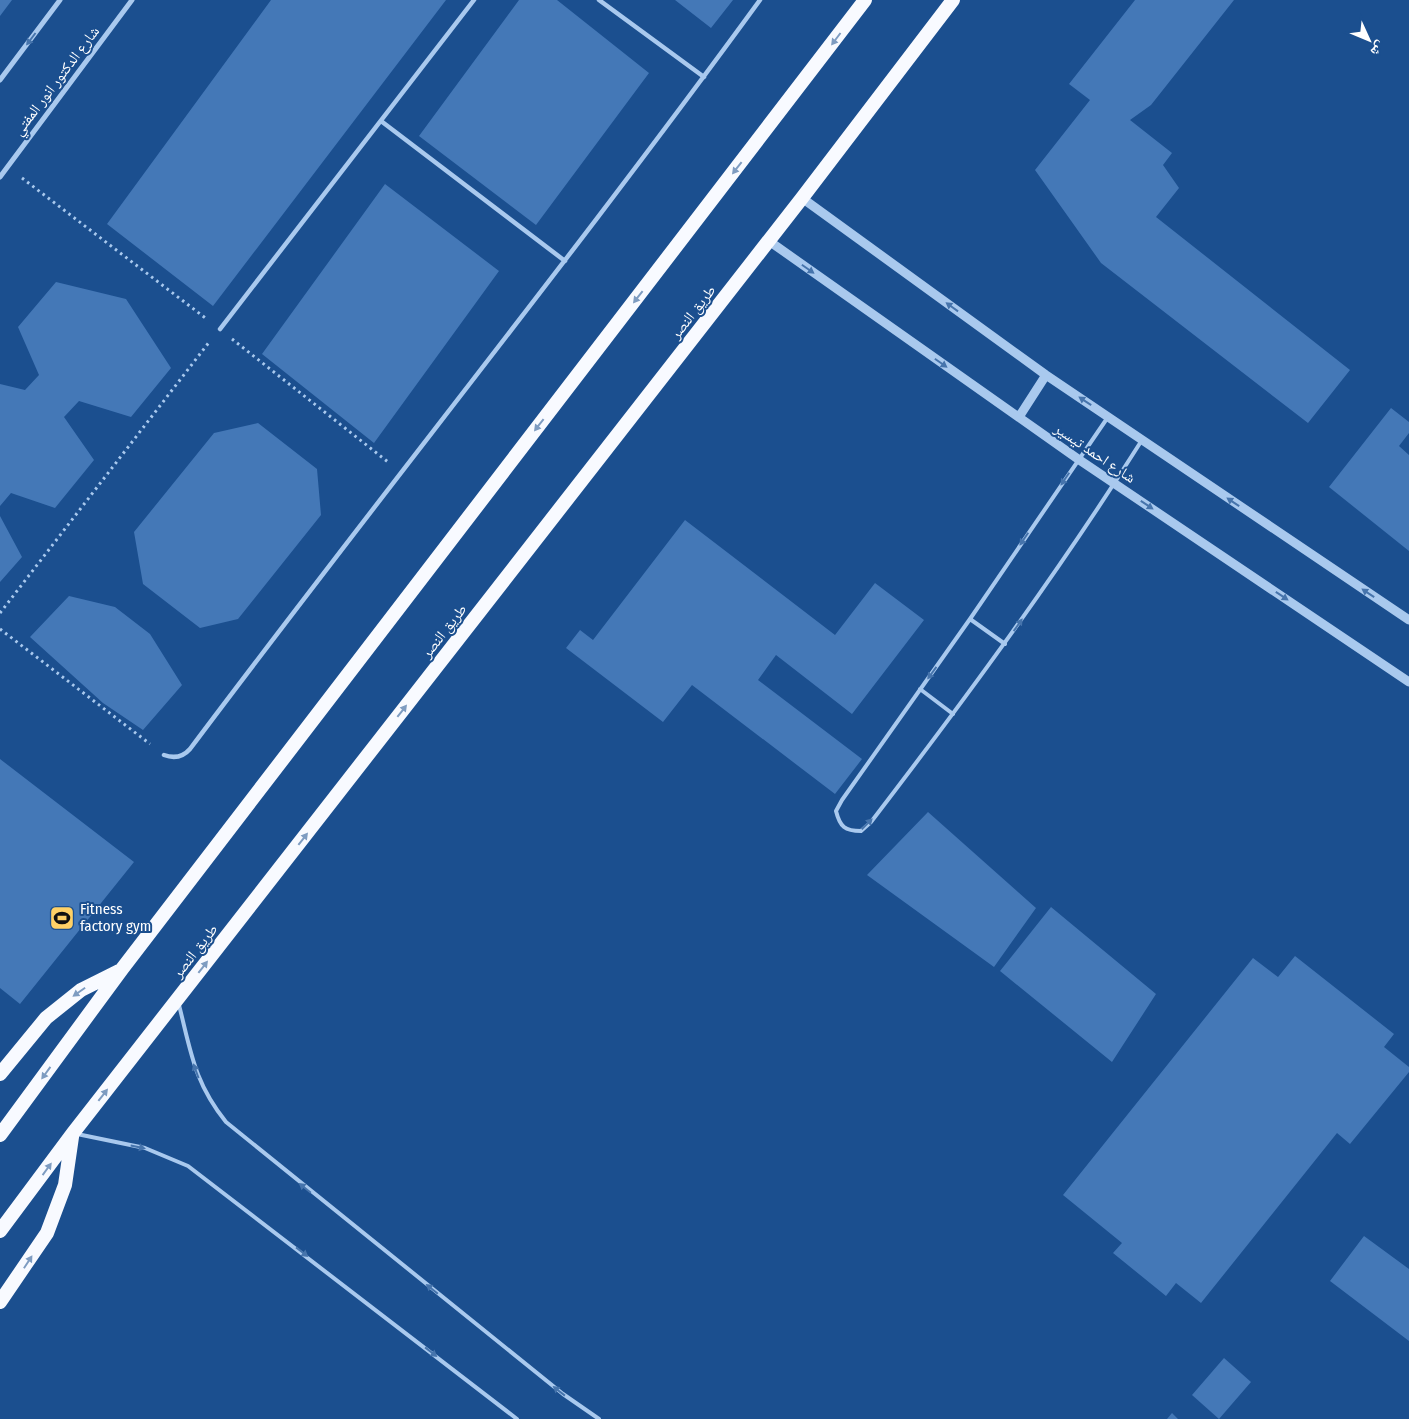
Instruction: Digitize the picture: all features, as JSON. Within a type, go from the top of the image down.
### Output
[{"type":"highway","points":[[0,1134],[122,969],[866,0]]},
{"type":"highway","name":"طريق النصر","points":[[0,1302],[47,1233],[65,1185],[73,1134],[802,198],[953,0]]},
{"type":"highway","points":[[0,1074],[46,1018],[81,990],[122,969]]},
{"type":"highway","points":[[0,1231],[73,1134]]},
{"type":"street","points":[[0,80],[60,0]]},
{"type":"street","name":"شارع الدكتور انور المفتي","points":[[0,177],[132,0]]},
{"type":"street","points":[[220,329],[474,0]]},
{"type":"street","points":[[599,0],[704,77]]},
{"type":"street","points":[[164,755],[170,757],[181,756],[190,749],[400,471],[565,261],[760,0]]},
{"type":"street","points":[[381,121],[565,261]]},
{"type":"street","points":[[802,198],[1046,375],[1409,620]]},
{"type":"street","name":"شارع احمد تيسير","points":[[768,241],[1114,484],[1409,682]]},
{"type":"street","points":[[1019,417],[1046,375]]},
{"type":"lane","points":[[1108,417],[836,811],[839,824],[848,831],[861,831],[870,822],[953,714],[1005,644],[1142,440]]},
{"type":"lane","points":[[970,619],[1005,644]]},
{"type":"lane","points":[[920,689],[953,714]]},
{"type":"lane","points":[[177,999],[191,1060],[199,1082],[211,1103],[226,1122],[547,1381],[599,1419]]},
{"type":"lane","points":[[73,1134],[145,1148],[188,1166],[517,1419]]},
{"type":"path","points":[[7,167],[220,329],[400,471]]},
{"type":"path","points":[[0,613],[220,329]]},
{"type":"path","points":[[0,629],[164,755]]},
{"type":"building","points":[[0,0],[12,0],[0,16]]},
{"type":"building","points":[[271,0],[446,0],[213,306],[107,224]]},
{"type":"building","points":[[519,0],[557,0],[649,73],[536,225],[419,136]]},
{"type":"building","points":[[675,0],[733,0],[711,28]]},
{"type":"building","points":[[1135,0],[1234,0],[1151,105],[1130,120],[1172,153],[1163,165],[1179,188],[1156,217],[1350,370],[1308,423],[1101,263],[1035,170],[1090,100],[1069,84]]},
{"type":"building","points":[[385,184],[499,271],[374,443],[262,354]]},
{"type":"building","points":[[56,282],[126,299],[171,368],[131,417],[79,401],[64,417],[94,460],[55,508],[11,493],[0,506],[0,384],[25,390],[39,375],[18,327]]},
{"type":"building","points":[[1391,408],[1409,422],[1409,433],[1399,446],[1409,455],[1409,551],[1329,487]]},
{"type":"building","points":[[258,423],[317,469],[321,515],[238,619],[200,628],[143,584],[134,532],[214,433]]},
{"type":"building","points":[[0,516],[22,557],[0,582]]},
{"type":"building","points":[[685,520],[835,635],[875,583],[924,620],[852,714],[776,655],[758,680],[862,759],[835,794],[692,685],[663,722],[566,648],[580,630],[593,640]]},
{"type":"building","points":[[69,596],[115,607],[150,634],[182,685],[143,730],[103,703],[30,637]]},
{"type":"building","points":[[0,759],[134,862],[20,1004],[0,988]]},
{"type":"building","points":[[928,812],[1036,908],[994,967],[867,875]]},
{"type":"building","points":[[1051,907],[1156,994],[1112,1062],[1000,971]]},
{"type":"building","points":[[1295,956],[1394,1034],[1384,1047],[1409,1067],[1409,1072],[1350,1144],[1337,1133],[1201,1303],[1176,1283],[1166,1296],[1113,1253],[1122,1243],[1063,1195],[1253,958],[1278,977]]},
{"type":"building","points":[[1364,1236],[1409,1269],[1409,1341],[1330,1281]]},
{"type":"building","points":[[1224,1358],[1251,1382],[1219,1419],[1192,1395]]},
{"type":"building","points":[[1172,1413],[1178,1419],[1167,1419]]},
{"type":"place","name":"Fitness factory gym","points":[[62,918]]}]
